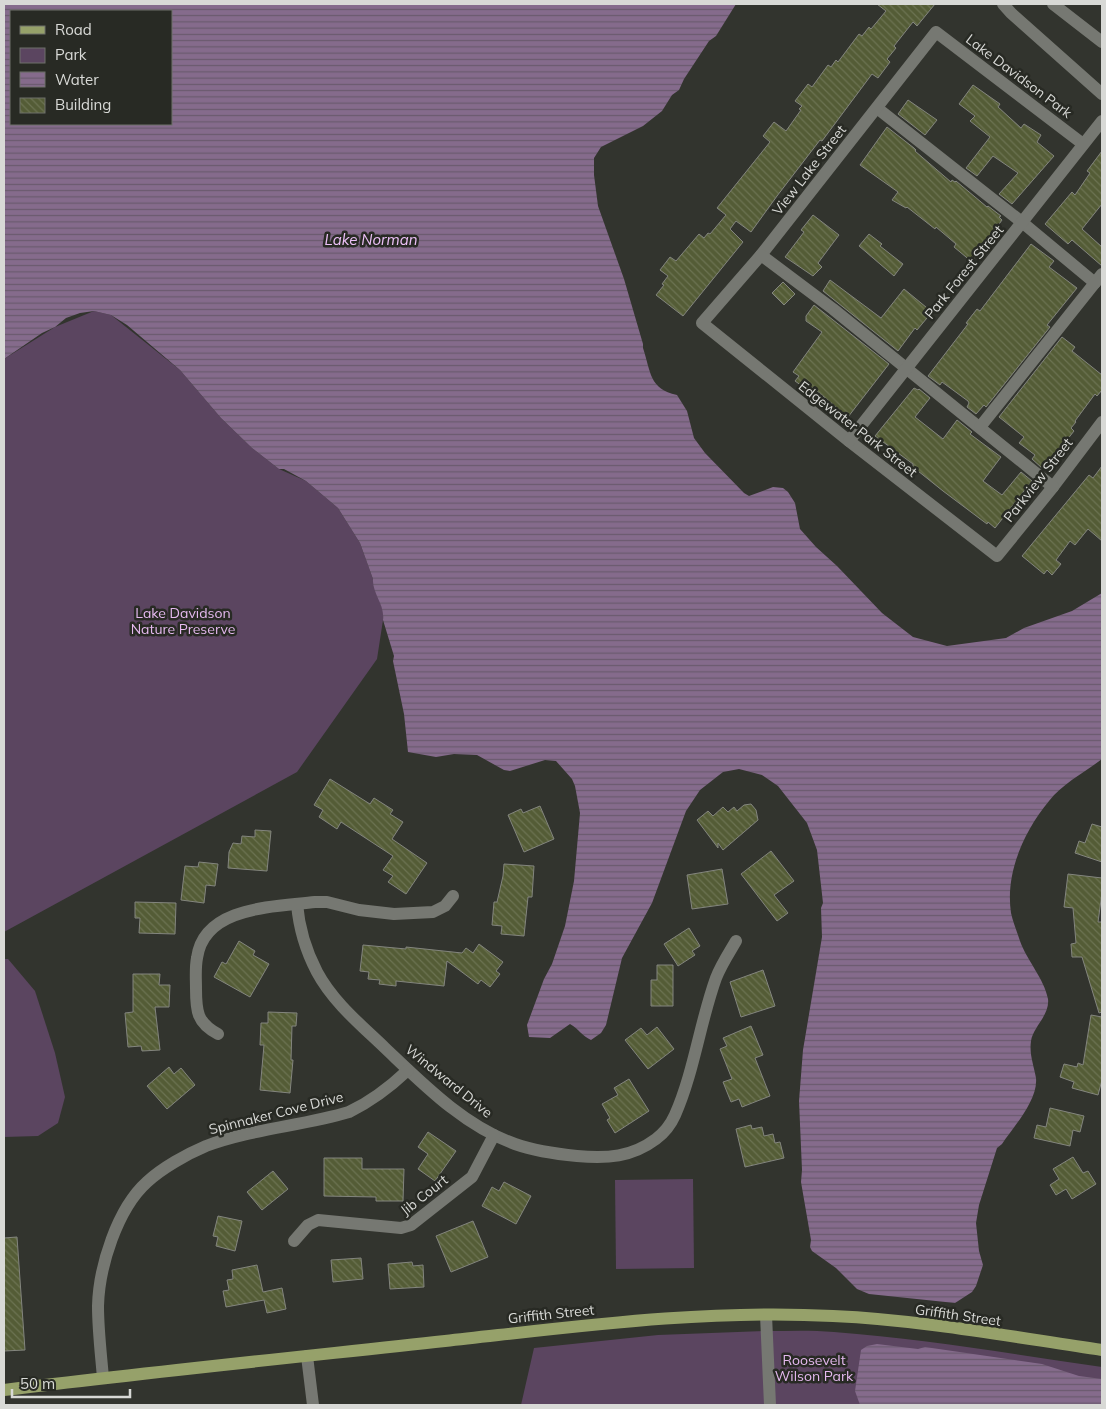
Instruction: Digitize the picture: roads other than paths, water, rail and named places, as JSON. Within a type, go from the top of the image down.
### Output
[{"type":"main road","name":"Griffith Street","points":[[4,1390],[617,1322],[706,1316],[766,1314],[833,1316],[892,1321],[1102,1350]]},
{"type":"street","points":[[1003,4],[1102,94]]},
{"type":"street","points":[[1052,4],[1102,42]]},
{"type":"street","name":"View Lake Street","points":[[702,323],[761,254],[936,32]]},
{"type":"street","name":"Lake Davidson Park","points":[[936,32],[1083,144]]},
{"type":"street","points":[[877,108],[1023,223],[1098,279],[980,427]]},
{"type":"street","name":"Park Forest Street","points":[[849,441],[1102,121]]},
{"type":"street","points":[[761,254],[907,368],[1053,487]]},
{"type":"street","name":"Edgewater Park Street","points":[[702,323],[997,556]]},
{"type":"street","name":"Parkview Street","points":[[997,556],[1053,487],[1102,422]]},
{"type":"street","points":[[218,1034],[202,1022],[196,1011],[197,958],[200,946],[208,933],[227,917],[241,912],[315,902],[327,902],[378,913],[433,912],[445,906],[453,896]]},
{"type":"street","name":"Windward Drive","points":[[297,904],[300,930],[310,958],[328,990],[354,1019],[408,1070],[469,1120],[494,1135],[515,1144],[552,1153],[596,1158],[614,1157],[641,1149],[669,1125],[675,1115],[716,979],[736,941]]},
{"type":"street","name":"Spinnaker Cove Drive","points":[[103,1378],[98,1306],[101,1277],[108,1249],[118,1225],[131,1202],[147,1182],[177,1161],[206,1146],[349,1112],[366,1104],[386,1090],[408,1070]]},
{"type":"street","name":"Jib Court","points":[[294,1241],[308,1225],[318,1220],[401,1228],[411,1225],[472,1176],[494,1135]]},
{"type":"street","points":[[766,1314],[770,1405]]},
{"type":"street","points":[[307,1356],[313,1405]]},
{"type":"water","name":"Lake Norman","points":[[4,4],[736,4],[716,36],[709,41],[679,90],[672,95],[662,111],[643,126],[601,147],[594,158],[598,206],[624,279],[652,378],[661,388],[677,395],[687,411],[694,438],[705,453],[744,493],[749,496],[773,487],[783,488],[788,492],[795,503],[800,529],[882,613],[913,637],[947,646],[1006,638],[1024,628],[1072,611],[1102,593],[1102,759],[1060,789],[1040,813],[1018,853],[1011,883],[1010,898],[1013,920],[1023,948],[1046,991],[1048,1005],[1031,1041],[1031,1055],[1036,1078],[1033,1095],[1019,1121],[997,1148],[979,1205],[976,1223],[979,1251],[983,1265],[972,1292],[955,1303],[869,1294],[857,1289],[836,1268],[812,1251],[810,1247],[811,1240],[801,1182],[799,1101],[803,1050],[822,937],[821,908],[823,903],[817,850],[807,823],[778,786],[762,775],[739,769],[723,772],[700,790],[686,811],[652,903],[622,958],[606,1025],[601,1033],[591,1040],[570,1024],[550,1038],[529,1037],[527,1025],[565,926],[574,881],[580,813],[572,779],[556,761],[545,760],[510,771],[504,770],[477,755],[454,754],[436,757],[408,752],[404,714],[393,661],[394,656],[383,620],[382,609],[360,543],[338,508],[306,481],[284,469],[279,469],[252,448],[221,418],[180,370],[127,325],[111,315],[94,311],[80,313],[66,318],[55,327],[42,333],[4,359]]},
{"type":"water","points":[[877,1344],[918,1349],[925,1347],[1042,1364],[1079,1376],[1102,1379],[1102,1405],[860,1405],[855,1391],[861,1350],[867,1346]]},
{"type":"park label","name":"Lake Davidson Nature Preserve","points":[[183,622]]},
{"type":"park label","name":"Roosevelt Wilson Park","points":[[814,1368]]}]
